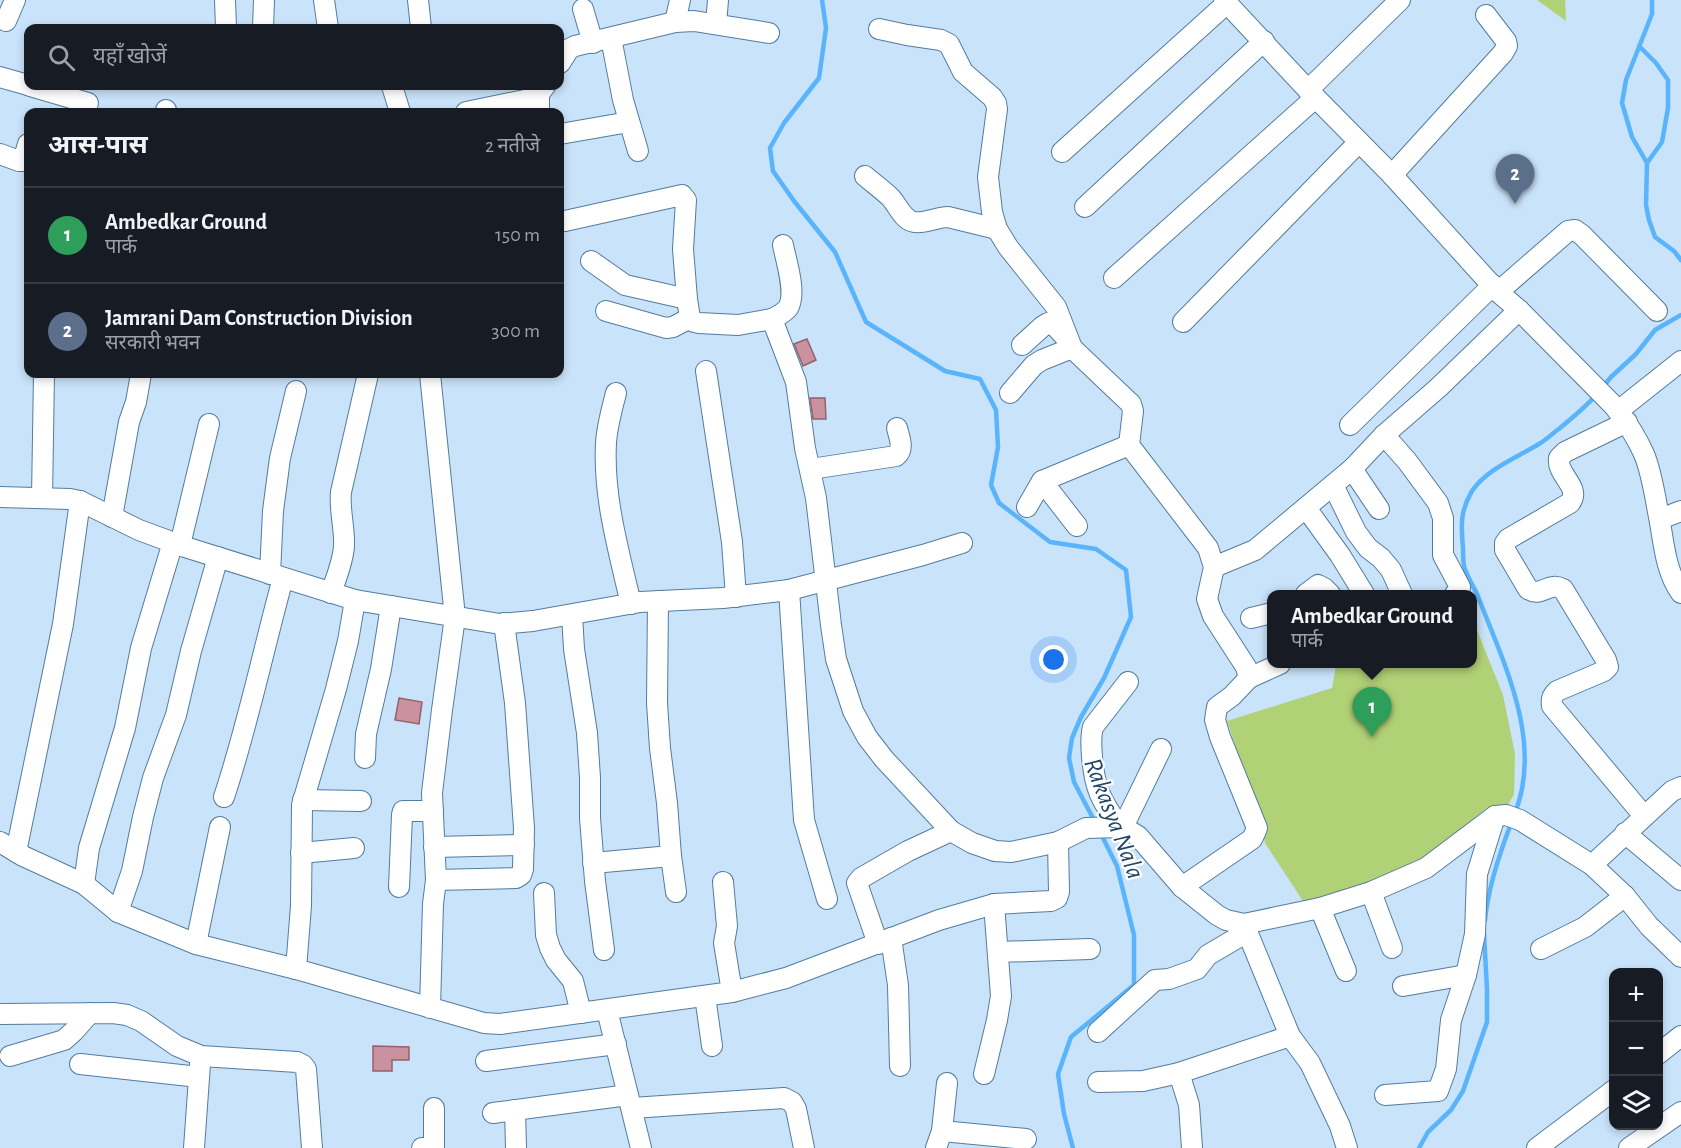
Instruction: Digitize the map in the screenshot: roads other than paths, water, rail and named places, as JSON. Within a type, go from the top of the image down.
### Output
[{"type":"street","points":[[6,21],[15,0]]},
{"type":"street","points":[[225,0],[226,24]]},
{"type":"street","points":[[263,24],[264,0]]},
{"type":"street","points":[[324,0],[327,24]]},
{"type":"street","points":[[418,0],[421,24]]},
{"type":"street","points":[[675,22],[680,0]]},
{"type":"street","points":[[716,24],[718,0]]},
{"type":"street","points":[[1114,278],[1311,94],[1400,0]]},
{"type":"street","points":[[1062,152],[1226,2],[1311,94],[1392,175],[1496,288],[1620,413],[1644,455],[1669,567],[1681,593]]},
{"type":"street","points":[[583,9],[602,40],[638,151]]},
{"type":"street","points":[[1392,175],[1503,53],[1507,46],[1506,41],[1486,15]]},
{"type":"street","points":[[564,57],[569,49],[575,46],[675,22],[694,21],[769,33]]},
{"type":"street","points":[[879,29],[941,39],[949,44],[963,72],[996,103],[988,177],[992,212],[997,229],[1008,247],[1056,307],[1070,344]]},
{"type":"street","points":[[1085,207],[1264,41]]},
{"type":"street","points":[[0,77],[24,84]]},
{"type":"street","points":[[45,90],[88,103],[86,108]]},
{"type":"street","points":[[393,90],[399,108]]},
{"type":"street","points":[[492,108],[541,98]]},
{"type":"street","points":[[564,134],[629,122]]},
{"type":"street","points":[[1183,322],[1359,142]]},
{"type":"street","points":[[0,154],[19,161],[24,160]]},
{"type":"street","points":[[865,176],[890,197],[907,219],[913,222],[919,223],[948,217],[997,229]]},
{"type":"street","points":[[565,221],[682,195],[685,197],[683,249],[689,308],[694,322],[699,323],[738,325],[772,319],[782,314],[788,307],[792,294],[783,245]]},
{"type":"street","points":[[1350,425],[1496,288],[1568,231],[1575,230],[1582,235],[1657,311]]},
{"type":"street","points":[[591,261],[625,285],[689,308]]},
{"type":"street","points":[[606,311],[666,328],[673,327],[689,308]]},
{"type":"street","points":[[1214,567],[1255,550],[1352,469],[1384,435],[1438,388],[1519,310]]},
{"type":"street","points":[[772,319],[796,382],[805,448],[819,516],[837,659],[853,711],[867,737],[884,759],[951,831],[972,843],[995,851],[1011,852],[1058,842],[1086,828],[1119,827],[1138,836],[1182,888],[1217,915],[1226,920],[1244,924],[1320,908],[1371,892],[1426,867],[1507,817]]},
{"type":"street","points":[[1022,345],[1048,323],[1054,326],[1131,404],[1133,411],[1129,445],[1208,548],[1214,567],[1207,599],[1209,608],[1246,667],[1249,678]]},
{"type":"street","points":[[1010,393],[1034,365],[1070,344]]},
{"type":"street","points":[[1644,816],[1552,706],[1553,695],[1557,691],[1604,671],[1608,667],[1606,660],[1563,589],[1550,586],[1539,592],[1533,592],[1528,589],[1505,550],[1505,543],[1508,539],[1570,503],[1574,498],[1575,492],[1558,464],[1559,458],[1620,413],[1681,361]]},
{"type":"street","points":[[706,371],[732,542],[736,597]]},
{"type":"street","points":[[42,498],[44,378]]},
{"type":"street","points":[[112,517],[129,422],[136,402],[140,378]]},
{"type":"street","points":[[331,593],[344,543],[340,511],[341,492],[367,378]]},
{"type":"street","points":[[430,378],[455,617],[432,793],[436,880],[433,904],[430,1008]]},
{"type":"street","points":[[224,797],[239,751],[263,651],[277,576],[273,511],[280,458],[296,391]]},
{"type":"street","points":[[616,393],[606,443],[607,478],[613,524],[631,604]]},
{"type":"street","points":[[84,884],[89,848],[125,728],[141,648],[176,544],[209,424]]},
{"type":"street","points":[[811,469],[896,456],[901,449],[897,428]]},
{"type":"street","points":[[1384,435],[1407,461],[1438,503],[1443,518],[1443,555],[1460,587],[1459,590]]},
{"type":"street","points":[[1027,507],[1042,481],[1129,445]]},
{"type":"street","points":[[1352,469],[1379,509]]},
{"type":"street","points":[[1042,481],[1077,526]]},
{"type":"street","points":[[1333,485],[1356,532],[1368,548],[1391,570],[1400,590]]},
{"type":"street","points":[[0,497],[80,501],[139,530],[176,544],[355,600],[504,623],[533,621],[631,604],[736,597],[789,590],[962,543]]},
{"type":"street","points":[[80,501],[63,624],[8,847],[84,884],[118,912],[196,944],[296,969],[484,1023],[500,1024],[732,992],[786,978],[939,920],[994,904],[1051,901],[1058,898],[1059,892],[1058,842]]},
{"type":"street","points":[[1306,507],[1362,590]]},
{"type":"street","points":[[1660,519],[1681,511]]},
{"type":"street","points":[[118,912],[132,871],[143,817],[176,714],[218,558]]},
{"type":"street","points":[[1311,590],[1318,585],[1326,590]]},
{"type":"street","points":[[789,590],[804,820],[827,899]]},
{"type":"street","points":[[296,969],[301,906],[303,800],[336,689],[355,600]]},
{"type":"street","points":[[658,601],[657,703],[676,892]]},
{"type":"street","points":[[365,758],[366,734],[381,669],[391,606]]},
{"type":"street","points":[[1251,618],[1267,614]]},
{"type":"street","points":[[572,615],[574,649],[587,733],[593,863],[604,950]]},
{"type":"street","points":[[436,880],[516,878],[524,869],[524,828],[514,703],[504,623]]},
{"type":"street","points":[[1182,888],[1251,839],[1256,833],[1255,821],[1215,720],[1217,707],[1232,696],[1249,678],[1270,668]]},
{"type":"street","points":[[1119,827],[1098,791],[1091,734],[1093,727],[1128,682]]},
{"type":"street","points":[[1119,827],[1161,748]]},
{"type":"street","points":[[1592,865],[1672,791],[1681,787]]},
{"type":"street","points":[[303,800],[360,801]]},
{"type":"street","points":[[399,887],[402,815],[404,811],[432,811]]},
{"type":"street","points":[[1507,817],[1592,865],[1625,896],[1649,926],[1681,957]]},
{"type":"street","points":[[1385,1095],[1438,1091],[1446,1069],[1451,1020],[1466,975],[1475,934],[1477,874],[1507,817]]},
{"type":"street","points":[[196,944],[220,827]]},
{"type":"street","points":[[900,1066],[898,985],[884,941],[856,884],[861,878],[908,851],[951,831]]},
{"type":"street","points":[[1625,833],[1681,880]]},
{"type":"street","points":[[434,847],[524,845]]},
{"type":"street","points":[[301,853],[354,848]]},
{"type":"street","points":[[593,863],[671,856]]},
{"type":"street","points":[[723,882],[726,926],[724,943],[732,992]]},
{"type":"street","points":[[1371,892],[1392,948]]},
{"type":"street","points":[[544,893],[546,935],[556,960],[573,981],[581,1013]]},
{"type":"street","points":[[1541,949],[1585,927],[1625,896]]},
{"type":"street","points":[[984,1074],[1001,996],[994,904]]},
{"type":"street","points":[[1320,908],[1346,972]]},
{"type":"street","points":[[1098,1032],[1155,980],[1169,979],[1197,969],[1208,955],[1237,938],[1244,924]]},
{"type":"street","points":[[1244,924],[1290,1036],[1310,1063],[1340,1126],[1347,1148]]},
{"type":"street","points":[[998,952],[1090,949]]},
{"type":"street","points":[[1403,986],[1466,975]]},
{"type":"street","points":[[705,996],[712,1046]]},
{"type":"street","points":[[607,1010],[641,1148]]},
{"type":"street","points":[[10,1056],[64,1040],[90,1013]]},
{"type":"street","points":[[0,1014],[113,1013],[141,1021],[177,1046],[201,1056],[297,1062],[306,1069],[312,1148]]},
{"type":"street","points":[[1098,1082],[1143,1081],[1179,1073],[1290,1036]]},
{"type":"street","points":[[1663,1051],[1681,1036]]},
{"type":"street","points":[[486,1061],[615,1044]]},
{"type":"street","points":[[194,1148],[201,1056]]},
{"type":"street","points":[[81,1064],[199,1077]]},
{"type":"street","points":[[1179,1073],[1189,1106],[1192,1148]]},
{"type":"street","points":[[947,1083],[939,1139],[1026,1139]]},
{"type":"street","points":[[1537,1148],[1609,1094]]},
{"type":"street","points":[[493,1113],[630,1101],[784,1098],[792,1102],[796,1109],[804,1148]]},
{"type":"street","points":[[422,1148],[434,1147],[434,1108]]},
{"type":"street","points":[[515,1110],[516,1148]]},
{"type":"street","points":[[1629,1148],[1681,1112]]},
{"type":"waterway","name":"Rakasya Nala","points":[[822,0],[826,28],[819,78],[784,123],[770,148],[773,171],[835,252],[866,322],[945,371],[980,379],[996,410],[998,447],[991,485],[999,503],[1050,542],[1096,549],[1126,570],[1131,617],[1104,678],[1081,717],[1072,738],[1069,758],[1074,782],[1095,822]]},
{"type":"waterway","points":[[1652,0],[1652,14],[1626,80],[1622,103],[1632,137],[1647,163],[1646,205],[1655,237],[1674,251],[1681,260]]},
{"type":"waterway","points":[[1639,46],[1656,63],[1668,80],[1668,108],[1662,142],[1647,163]]},
{"type":"waterway","points":[[1602,388],[1636,354],[1655,330],[1681,315]]},
{"type":"waterway","points":[[1475,590],[1464,566],[1462,533],[1463,512],[1472,491],[1478,483],[1502,464],[1544,441],[1597,394]]},
{"type":"waterway","points":[[1477,595],[1509,677],[1523,732],[1525,759],[1523,786],[1515,813]]},
{"type":"waterway","points":[[1485,920],[1495,870],[1512,821]]},
{"type":"waterway","name":"Rakasya Nala","points":[[1073,1148],[1064,1114],[1058,1074],[1071,1037],[1134,985],[1134,935],[1117,866],[1100,832]]},
{"type":"waterway","points":[[1419,1148],[1428,1132],[1451,1110],[1463,1091],[1487,1022],[1484,934]]},
{"type":"place","name":"Jamrani Dam Construction Division","points":[[1515,204]]},
{"type":"place","name":"Ambedkar Ground","points":[[1372,737]]}]
